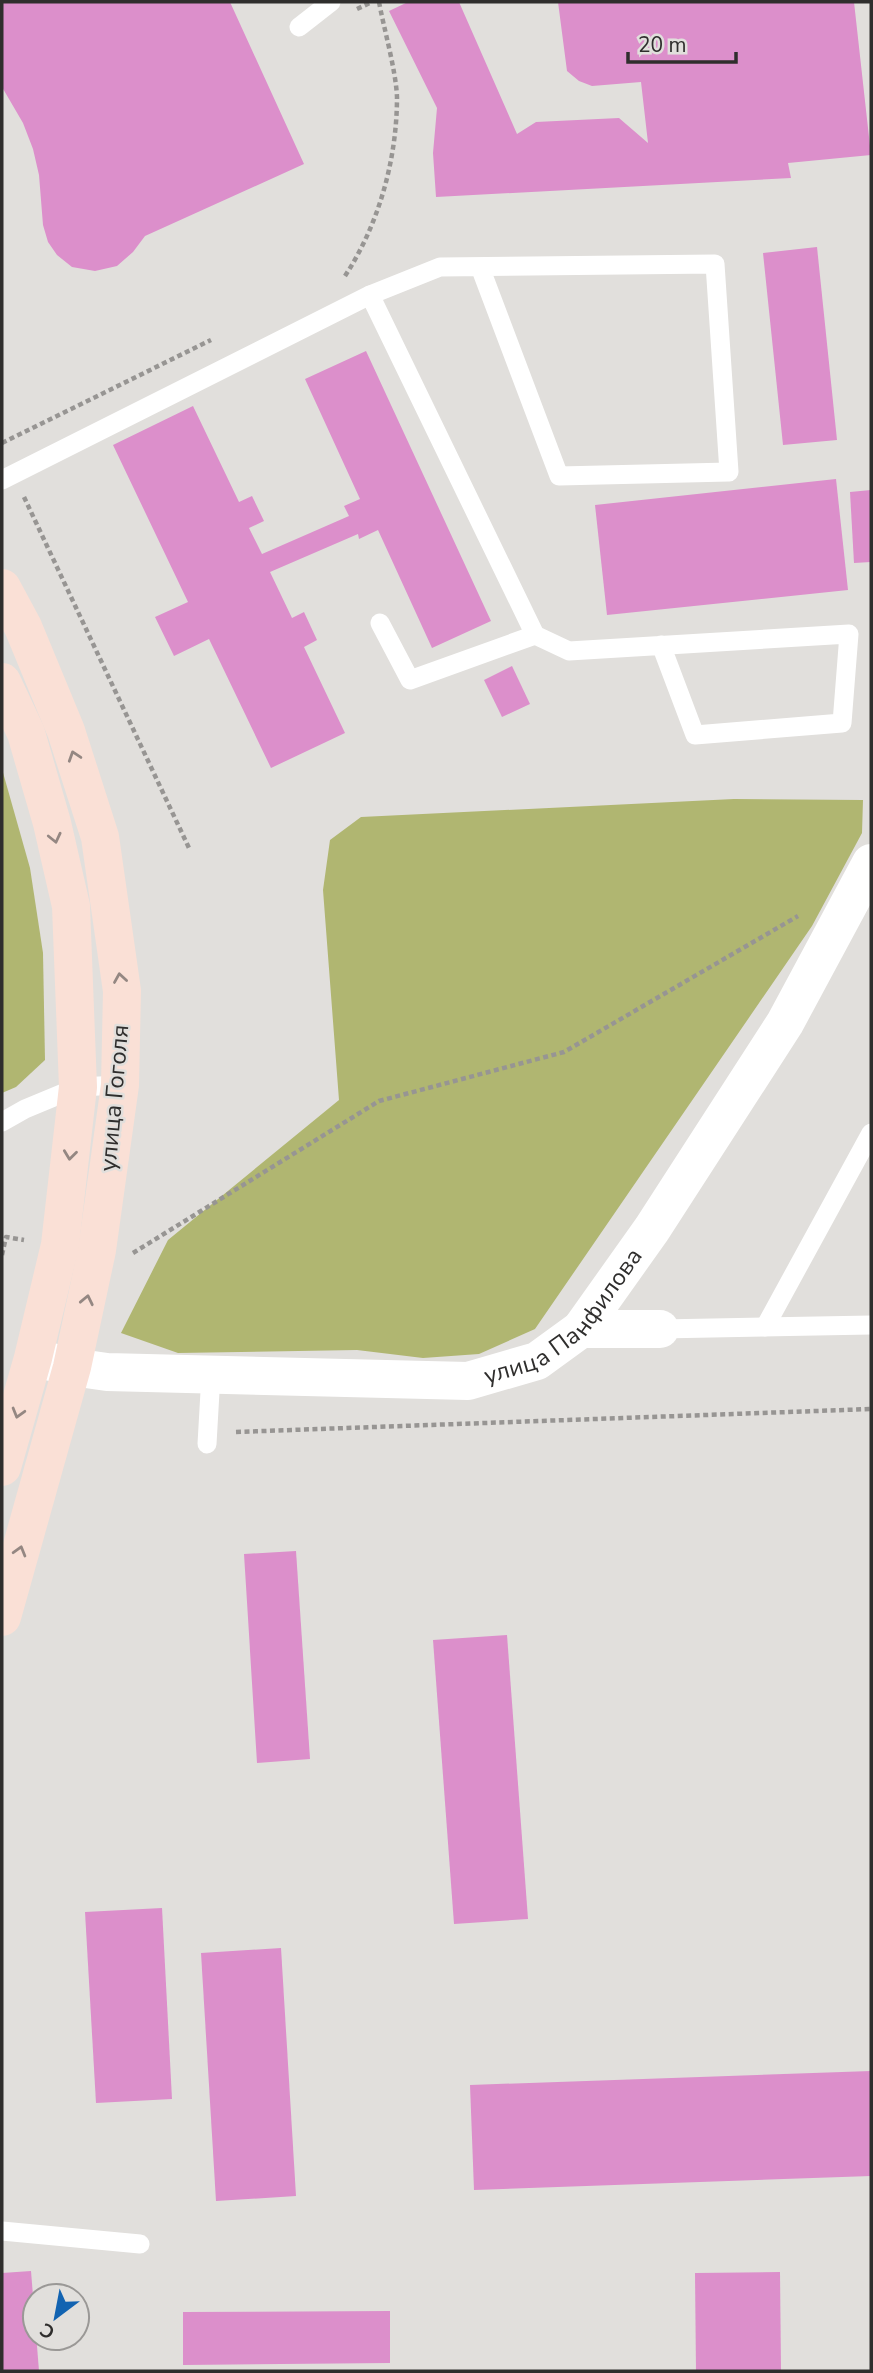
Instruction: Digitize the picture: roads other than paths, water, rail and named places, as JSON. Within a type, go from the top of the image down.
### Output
[{"type":"street","name":"улица Гоголя","points":[[2,588],[23,627],[66,731],[100,837],[122,991],[120,1085],[97,1250],[72,1367],[2,1617]]},
{"type":"street","name":"улица Гоголя","points":[[2,682],[26,733],[52,823],[71,906],[78,1087],[60,1245],[33,1358],[2,1468]]},
{"type":"street","name":"улица Панфилова","points":[[33,1358],[72,1367],[107,1371],[468,1381],[537,1361],[581,1329],[652,1229],[785,1023],[871,863]]},
{"type":"street","points":[[581,1329],[660,1329]]},
{"type":"lane","points":[[299,27],[331,2]]},
{"type":"lane","points":[[6,478],[370,295],[440,267],[715,264],[729,472],[559,476],[480,267]]},
{"type":"lane","points":[[370,295],[535,635],[569,651],[661,645],[849,634],[842,723],[695,735],[661,645]]},
{"type":"lane","points":[[380,623],[410,680],[535,635]]},
{"type":"lane","points":[[2,1122],[78,1087],[120,1085]]},
{"type":"lane","points":[[765,1327],[871,1133]]},
{"type":"lane","points":[[660,1329],[871,1325]]},
{"type":"lane","points":[[206,1444],[211,1374]]},
{"type":"lane","points":[[2,2231],[140,2244]]}]
